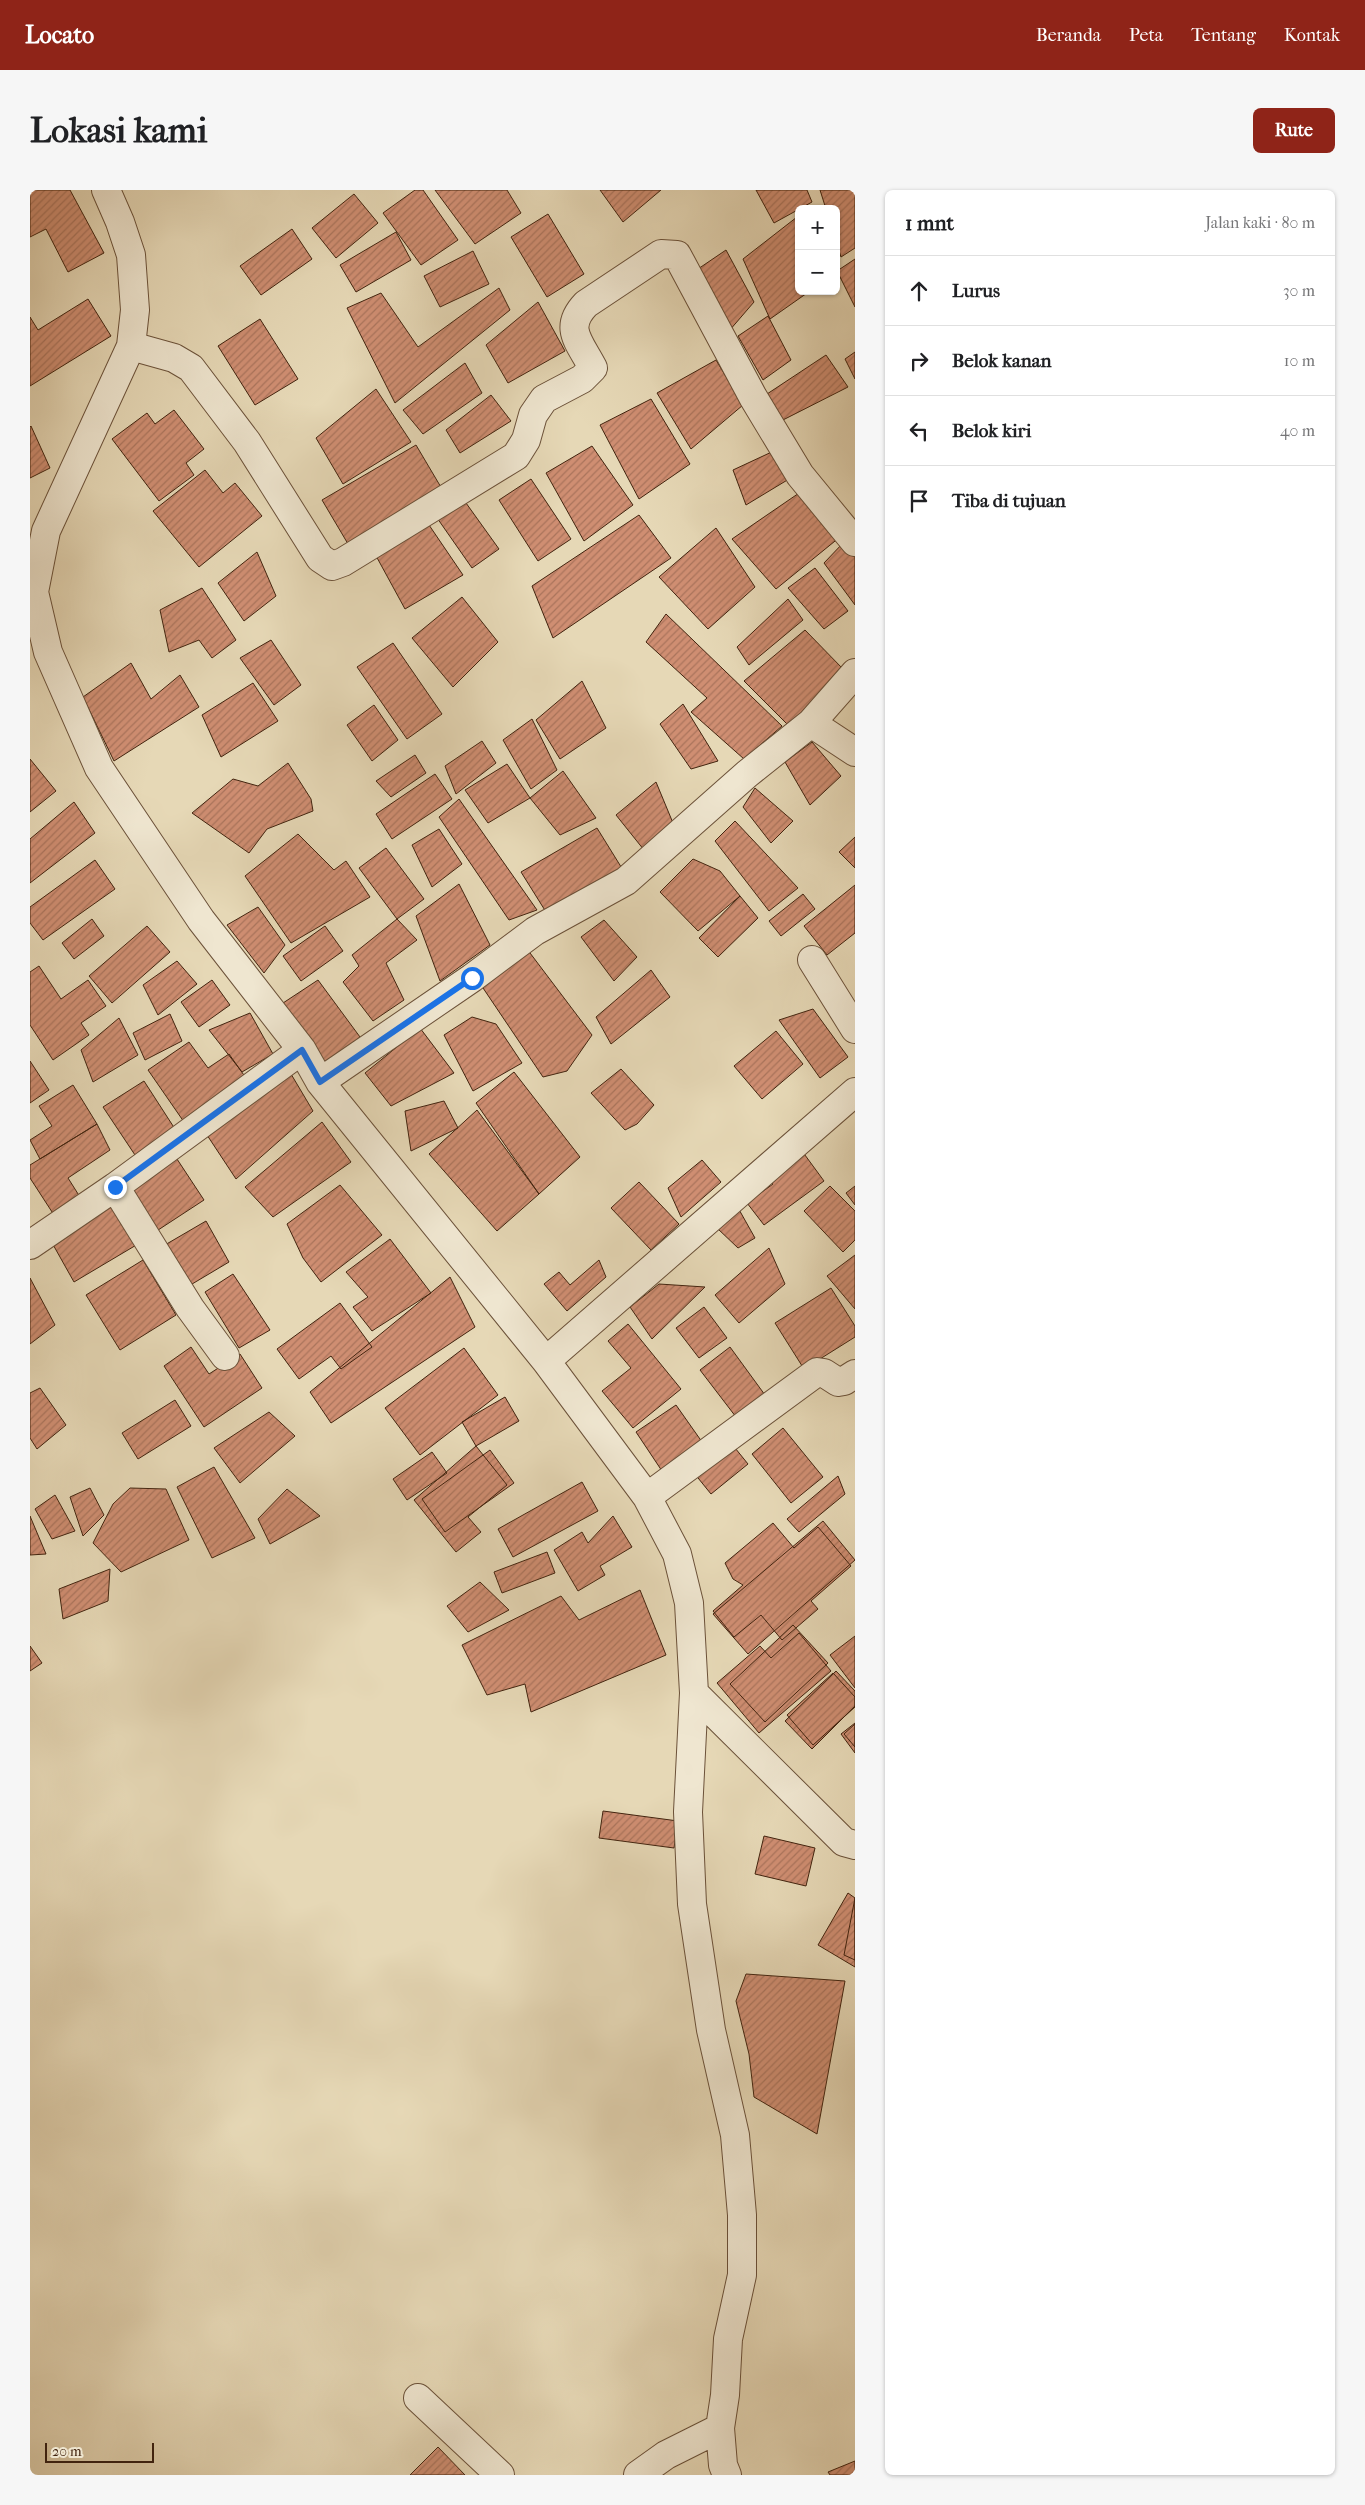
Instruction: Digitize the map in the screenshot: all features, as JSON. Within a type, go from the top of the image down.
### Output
[{"type":"street","points":[[106,190],[120,222],[131,255],[135,310],[131,346],[46,531],[34,592],[48,652],[99,768],[201,920],[302,1050],[320,1082],[546,1361],[647,1497],[676,1554],[689,1603],[694,1694],[688,1812],[692,1904],[711,2030],[736,2136],[742,2215],[742,2275],[728,2339],[726,2395],[720,2428],[723,2465],[727,2475]]},
{"type":"street","points":[[131,346],[174,358],[191,368],[247,442],[320,558],[332,566],[343,562],[516,456],[526,440],[533,415],[544,399],[582,379],[592,368],[573,328],[576,315],[586,304],[662,254],[677,255],[753,397],[800,475],[855,542]]},
{"type":"street","points":[[320,1082],[472,978],[535,931],[626,881],[748,774],[811,723],[855,674]]},
{"type":"street","points":[[811,723],[855,752]]},
{"type":"street","points":[[812,960],[855,1029]]},
{"type":"street","points":[[30,1246],[115,1187],[302,1050]]},
{"type":"street","points":[[546,1361],[855,1092]]},
{"type":"street","points":[[115,1187],[190,1308],[225,1356]]},
{"type":"street","points":[[647,1497],[817,1372],[824,1373],[838,1382],[844,1381],[855,1374]]},
{"type":"street","points":[[694,1694],[844,1842],[855,1845]]},
{"type":"street","points":[[418,2398],[500,2475]]},
{"type":"street","points":[[638,2475],[666,2455],[720,2428]]},
{"type":"building","points":[[30,190],[70,190],[104,253],[68,272],[46,229],[30,237]]},
{"type":"building","points":[[415,190],[423,190],[458,240],[421,265],[383,213]]},
{"type":"building","points":[[435,190],[507,190],[521,213],[475,244]]},
{"type":"building","points":[[600,190],[661,190],[623,222]]},
{"type":"building","points":[[756,190],[807,190],[812,202],[807,205],[795,205],[795,211],[774,223]]},
{"type":"building","points":[[820,190],[855,190],[855,248],[841,257],[840,205],[825,205]]},
{"type":"building","points":[[354,194],[378,223],[336,258],[312,228]]},
{"type":"building","points":[[548,214],[584,274],[547,297],[511,237]]},
{"type":"building","points":[[795,219],[795,295],[804,295],[770,319],[743,259]]},
{"type":"building","points":[[292,229],[312,259],[261,295],[240,266]]},
{"type":"building","points":[[396,232],[411,260],[356,292],[340,265]]},
{"type":"building","points":[[726,250],[754,302],[729,331],[695,271]]},
{"type":"building","points":[[473,251],[489,284],[440,307],[424,276]]},
{"type":"building","points":[[855,259],[855,307],[840,277],[840,269]]},
{"type":"building","points":[[499,288],[510,310],[395,403],[347,308],[381,293],[418,347]]},
{"type":"building","points":[[88,299],[111,336],[30,386],[30,317],[38,330]]},
{"type":"building","points":[[538,302],[565,351],[508,383],[486,345]]},
{"type":"building","points":[[768,316],[791,360],[763,380],[738,336]]},
{"type":"building","points":[[260,319],[298,379],[255,405],[218,346]]},
{"type":"building","points":[[855,352],[855,379],[845,359]]},
{"type":"building","points":[[826,355],[848,387],[775,424],[764,396]]},
{"type":"building","points":[[716,360],[743,405],[691,449],[657,393]]},
{"type":"building","points":[[465,363],[482,393],[423,434],[403,410]]},
{"type":"building","points":[[376,389],[411,442],[343,484],[316,438]]},
{"type":"building","points":[[491,395],[511,421],[460,453],[446,430]]},
{"type":"building","points":[[651,399],[690,464],[639,499],[600,425]]},
{"type":"building","points":[[174,410],[204,449],[186,463],[194,475],[159,501],[112,439],[147,413],[155,424]]},
{"type":"building","points":[[30,427],[50,468],[30,478]]},
{"type":"building","points":[[416,445],[445,494],[351,549],[322,500]]},
{"type":"building","points":[[592,446],[633,505],[584,541],[546,473]]},
{"type":"building","points":[[776,450],[789,479],[746,505],[733,470]]},
{"type":"building","points":[[205,470],[223,493],[235,483],[262,516],[199,567],[153,511]]},
{"type":"building","points":[[531,479],[571,539],[538,561],[499,500]]},
{"type":"building","points":[[802,491],[840,537],[776,589],[732,539]]},
{"type":"building","points":[[461,496],[499,549],[472,568],[435,515]]},
{"type":"building","points":[[639,515],[671,558],[553,638],[532,586]]},
{"type":"building","points":[[429,525],[463,575],[405,609],[375,554]]},
{"type":"building","points":[[716,528],[755,587],[708,629],[659,577]]},
{"type":"building","points":[[844,542],[855,555],[855,605],[824,563]]},
{"type":"building","points":[[257,552],[276,596],[244,621],[218,583]]},
{"type":"building","points":[[815,568],[848,611],[824,629],[788,588]]},
{"type":"building","points":[[202,588],[236,640],[212,658],[199,640],[169,652],[160,610]]},
{"type":"building","points":[[462,597],[498,642],[453,687],[412,638]]},
{"type":"building","points":[[788,599],[803,620],[749,665],[737,647]]},
{"type":"building","points":[[666,614],[782,726],[744,759],[691,712],[707,698],[646,642]]},
{"type":"building","points":[[805,630],[843,669],[789,726],[744,681]]},
{"type":"building","points":[[271,640],[301,685],[274,705],[240,658]]},
{"type":"building","points":[[393,643],[442,714],[407,739],[357,667]]},
{"type":"building","points":[[131,663],[151,699],[180,675],[199,707],[114,761],[83,697]]},
{"type":"building","points":[[582,681],[606,728],[560,759],[536,720]]},
{"type":"building","points":[[253,683],[278,721],[221,757],[202,715]]},
{"type":"building","points":[[683,704],[718,761],[691,769],[660,724]]},
{"type":"building","points":[[374,705],[398,740],[372,761],[347,725]]},
{"type":"building","points":[[532,719],[557,770],[531,789],[503,740]]},
{"type":"building","points":[[482,741],[496,763],[456,794],[445,766]]},
{"type":"building","points":[[812,742],[841,776],[810,805],[785,762]]},
{"type":"building","points":[[415,755],[426,773],[391,797],[376,781]]},
{"type":"building","points":[[30,759],[56,791],[30,812]]},
{"type":"building","points":[[288,763],[311,799],[313,811],[267,829],[249,853],[192,813],[233,779],[258,786]]},
{"type":"building","points":[[507,764],[530,798],[488,823],[465,790]]},
{"type":"building","points":[[563,771],[596,818],[560,835],[530,798]]},
{"type":"building","points":[[435,774],[452,799],[392,839],[376,814]]},
{"type":"building","points":[[656,782],[673,823],[644,850],[616,815]]},
{"type":"building","points":[[755,788],[793,821],[771,843],[743,807]]},
{"type":"building","points":[[459,799],[537,910],[509,920],[439,817]]},
{"type":"building","points":[[74,802],[95,833],[30,883],[30,839]]},
{"type":"building","points":[[735,821],[798,888],[769,911],[715,841]]},
{"type":"building","points":[[597,828],[623,870],[546,912],[521,872]]},
{"type":"building","points":[[439,829],[462,864],[432,887],[412,845]]},
{"type":"building","points":[[298,834],[334,870],[346,861],[370,897],[291,943],[245,876]]},
{"type":"building","points":[[855,837],[855,868],[839,852]]},
{"type":"building","points":[[386,848],[424,899],[397,919],[359,868]]},
{"type":"building","points":[[693,859],[720,871],[740,896],[698,931],[660,892]]},
{"type":"building","points":[[95,860],[115,889],[43,940],[30,923],[30,907]]},
{"type":"building","points":[[459,884],[490,945],[440,981],[416,916]]},
{"type":"building","points":[[855,885],[855,933],[827,955],[804,926]]},
{"type":"building","points":[[803,894],[815,909],[781,936],[769,921]]},
{"type":"building","points":[[740,896],[758,918],[718,957],[699,938]]},
{"type":"building","points":[[258,907],[285,945],[264,973],[227,925]]},
{"type":"building","points":[[92,919],[104,936],[74,959],[62,943]]},
{"type":"building","points":[[397,919],[417,940],[386,963],[404,1000],[373,1021],[343,982],[359,966],[352,955]]},
{"type":"building","points":[[604,920],[637,957],[614,981],[581,937]]},
{"type":"building","points":[[147,926],[170,952],[112,1003],[89,976]]},
{"type":"building","points":[[325,926],[343,951],[301,981],[283,956]]},
{"type":"building","points":[[527,949],[592,1035],[567,1071],[543,1077],[481,985]]},
{"type":"building","points":[[177,961],[197,984],[158,1015],[143,985]]},
{"type":"building","points":[[39,966],[61,999],[88,980],[106,1006],[81,1023],[89,1035],[53,1060],[30,1025],[30,972]]},
{"type":"building","points":[[651,970],[670,997],[611,1044],[596,1017]]},
{"type":"building","points":[[212,980],[230,1005],[199,1027],[181,1002]]},
{"type":"building","points":[[318,980],[360,1037],[327,1064],[280,1005]]},
{"type":"building","points":[[813,1009],[848,1057],[820,1078],[779,1020]]},
{"type":"building","points":[[250,1013],[273,1054],[242,1072],[209,1030]]},
{"type":"building","points":[[170,1014],[182,1041],[145,1060],[133,1033]]},
{"type":"building","points":[[472,1017],[496,1024],[522,1063],[473,1091],[444,1035]]},
{"type":"building","points":[[119,1018],[138,1055],[93,1082],[81,1050]]},
{"type":"building","points":[[420,1028],[454,1073],[391,1106],[365,1073]]},
{"type":"building","points":[[776,1031],[803,1064],[762,1099],[734,1066]]},
{"type":"building","points":[[189,1042],[208,1068],[229,1054],[246,1078],[184,1122],[148,1070]]},
{"type":"building","points":[[30,1061],[49,1090],[30,1103]]},
{"type":"building","points":[[621,1069],[654,1105],[637,1124],[625,1130],[591,1093]]},
{"type":"building","points":[[514,1072],[580,1157],[539,1194],[476,1103]]},
{"type":"building","points":[[291,1074],[313,1111],[236,1179],[207,1135]]},
{"type":"building","points":[[144,1081],[175,1129],[135,1155],[103,1107]]},
{"type":"building","points":[[73,1085],[97,1124],[40,1159],[30,1140],[52,1126],[39,1106]]},
{"type":"building","points":[[444,1101],[458,1128],[411,1151],[405,1111]]},
{"type":"building","points":[[477,1110],[539,1194],[497,1231],[429,1154]]},
{"type":"building","points":[[322,1122],[351,1162],[273,1217],[245,1187]]},
{"type":"building","points":[[97,1124],[110,1150],[68,1178],[80,1197],[54,1215],[30,1178],[30,1165]]},
{"type":"building","points":[[802,1151],[824,1181],[764,1225],[747,1203],[773,1184],[767,1177]]},
{"type":"building","points":[[175,1156],[204,1200],[152,1234],[124,1189]]},
{"type":"building","points":[[702,1160],[721,1182],[681,1217],[668,1188]]},
{"type":"building","points":[[639,1182],[679,1224],[651,1250],[611,1208]]},
{"type":"building","points":[[340,1185],[382,1235],[321,1282],[303,1258],[287,1224]]},
{"type":"building","points":[[830,1186],[855,1211],[855,1240],[843,1252],[804,1211]]},
{"type":"building","points":[[855,1186],[855,1205],[846,1193]]},
{"type":"building","points":[[114,1203],[138,1244],[74,1282],[51,1241]]},
{"type":"building","points":[[737,1206],[755,1238],[738,1248],[717,1228]]},
{"type":"building","points":[[206,1221],[229,1262],[182,1290],[158,1249]]},
{"type":"building","points":[[390,1239],[431,1293],[372,1331],[353,1307],[368,1297],[346,1272]]},
{"type":"building","points":[[769,1248],[785,1284],[739,1323],[715,1295]]},
{"type":"building","points":[[855,1255],[855,1309],[827,1276]]},
{"type":"building","points":[[143,1260],[176,1315],[120,1350],[86,1295]]},
{"type":"building","points":[[599,1260],[606,1277],[567,1311],[544,1284],[559,1272],[570,1285]]},
{"type":"building","points":[[233,1274],[270,1330],[239,1348],[205,1292]]},
{"type":"building","points":[[450,1277],[475,1327],[331,1423],[310,1392]]},
{"type":"building","points":[[30,1278],[55,1325],[30,1344]]},
{"type":"building","points":[[659,1284],[705,1287],[652,1339],[630,1307]]},
{"type":"building","points":[[831,1288],[855,1326],[855,1337],[804,1369],[775,1323]]},
{"type":"building","points":[[340,1303],[372,1347],[341,1369],[331,1356],[299,1379],[277,1349]]},
{"type":"building","points":[[704,1307],[727,1338],[699,1358],[676,1328]]},
{"type":"building","points":[[628,1324],[681,1389],[633,1428],[602,1391],[631,1368],[608,1341]]},
{"type":"building","points":[[191,1347],[209,1374],[240,1354],[262,1388],[204,1427],[164,1366]]},
{"type":"building","points":[[730,1347],[765,1395],[736,1417],[700,1370]]},
{"type":"building","points":[[464,1348],[498,1395],[420,1455],[385,1408]]},
{"type":"building","points":[[40,1388],[66,1425],[37,1449],[30,1438],[30,1393]]},
{"type":"building","points":[[505,1397],[519,1421],[476,1446],[462,1422]]},
{"type":"building","points":[[175,1400],[191,1426],[138,1459],[122,1433]]},
{"type":"building","points":[[676,1405],[707,1449],[666,1477],[636,1432]]},
{"type":"building","points":[[269,1412],[295,1436],[240,1483],[214,1448]]},
{"type":"building","points":[[783,1428],[823,1477],[791,1503],[752,1454]]},
{"type":"building","points":[[731,1443],[748,1464],[711,1494],[694,1473]]},
{"type":"building","points":[[476,1446],[507,1485],[468,1517],[481,1532],[456,1552],[414,1500]]},
{"type":"building","points":[[490,1450],[514,1483],[445,1532],[422,1499]]},
{"type":"building","points":[[432,1452],[447,1473],[407,1500],[393,1479]]},
{"type":"building","points":[[214,1467],[255,1538],[212,1558],[177,1487]]},
{"type":"building","points":[[838,1476],[845,1494],[799,1532],[787,1519]]},
{"type":"building","points":[[582,1482],[598,1511],[513,1557],[498,1529]]},
{"type":"building","points":[[90,1488],[104,1515],[83,1536],[70,1497]]},
{"type":"building","points":[[130,1488],[166,1489],[189,1540],[121,1572],[93,1543],[113,1504]]},
{"type":"building","points":[[287,1489],[320,1516],[270,1544],[258,1519]]},
{"type":"building","points":[[55,1495],[75,1531],[52,1539],[35,1509]]},
{"type":"building","points":[[30,1516],[46,1554],[30,1555]]},
{"type":"building","points":[[613,1516],[632,1547],[600,1566],[605,1575],[578,1591],[554,1550],[582,1532],[588,1543]]},
{"type":"building","points":[[823,1521],[855,1560],[748,1654],[713,1614]]},
{"type":"building","points":[[773,1523],[794,1548],[818,1527],[851,1566],[811,1601],[818,1609],[782,1640],[761,1615],[734,1637],[713,1611],[743,1585],[733,1579],[725,1563]]},
{"type":"building","points":[[547,1552],[555,1573],[502,1593],[494,1572]]},
{"type":"building","points":[[110,1569],[108,1601],[63,1619],[59,1589]]},
{"type":"building","points":[[480,1582],[509,1610],[468,1632],[447,1606]]},
{"type":"building","points":[[640,1590],[666,1655],[531,1712],[525,1684],[487,1695],[462,1645],[561,1596],[579,1620]]},
{"type":"building","points":[[793,1625],[828,1663],[765,1722],[730,1684]]},
{"type":"building","points":[[799,1633],[831,1671],[759,1733],[717,1683],[760,1646],[771,1658]]},
{"type":"building","points":[[855,1636],[855,1688],[830,1655]]},
{"type":"building","points":[[30,1646],[42,1663],[30,1671]]},
{"type":"building","points":[[836,1671],[855,1691],[855,1706],[812,1749],[785,1721]]},
{"type":"building","points":[[833,1673],[855,1697],[855,1707],[813,1745],[787,1715]]},
{"type":"building","points":[[855,1723],[855,1753],[841,1734]]},
{"type":"building","points":[[855,1724],[855,1747],[844,1734]]},
{"type":"building","points":[[603,1811],[678,1821],[674,1848],[599,1838]]},
{"type":"building","points":[[764,1836],[815,1848],[806,1886],[755,1874]]},
{"type":"building","points":[[848,1893],[855,1898],[855,1967],[818,1945]]},
{"type":"building","points":[[855,1898],[855,1960],[844,1955]]},
{"type":"building","points":[[746,1974],[845,1981],[817,2134],[754,2097],[749,2054],[736,2001]]},
{"type":"building","points":[[438,2447],[465,2475],[410,2475]]},
{"type":"building","points":[[855,2461],[855,2475],[830,2475],[828,2472]]},
{"type":"route","points":[[115,1187],[302,1050],[320,1082],[472,978]]}]
